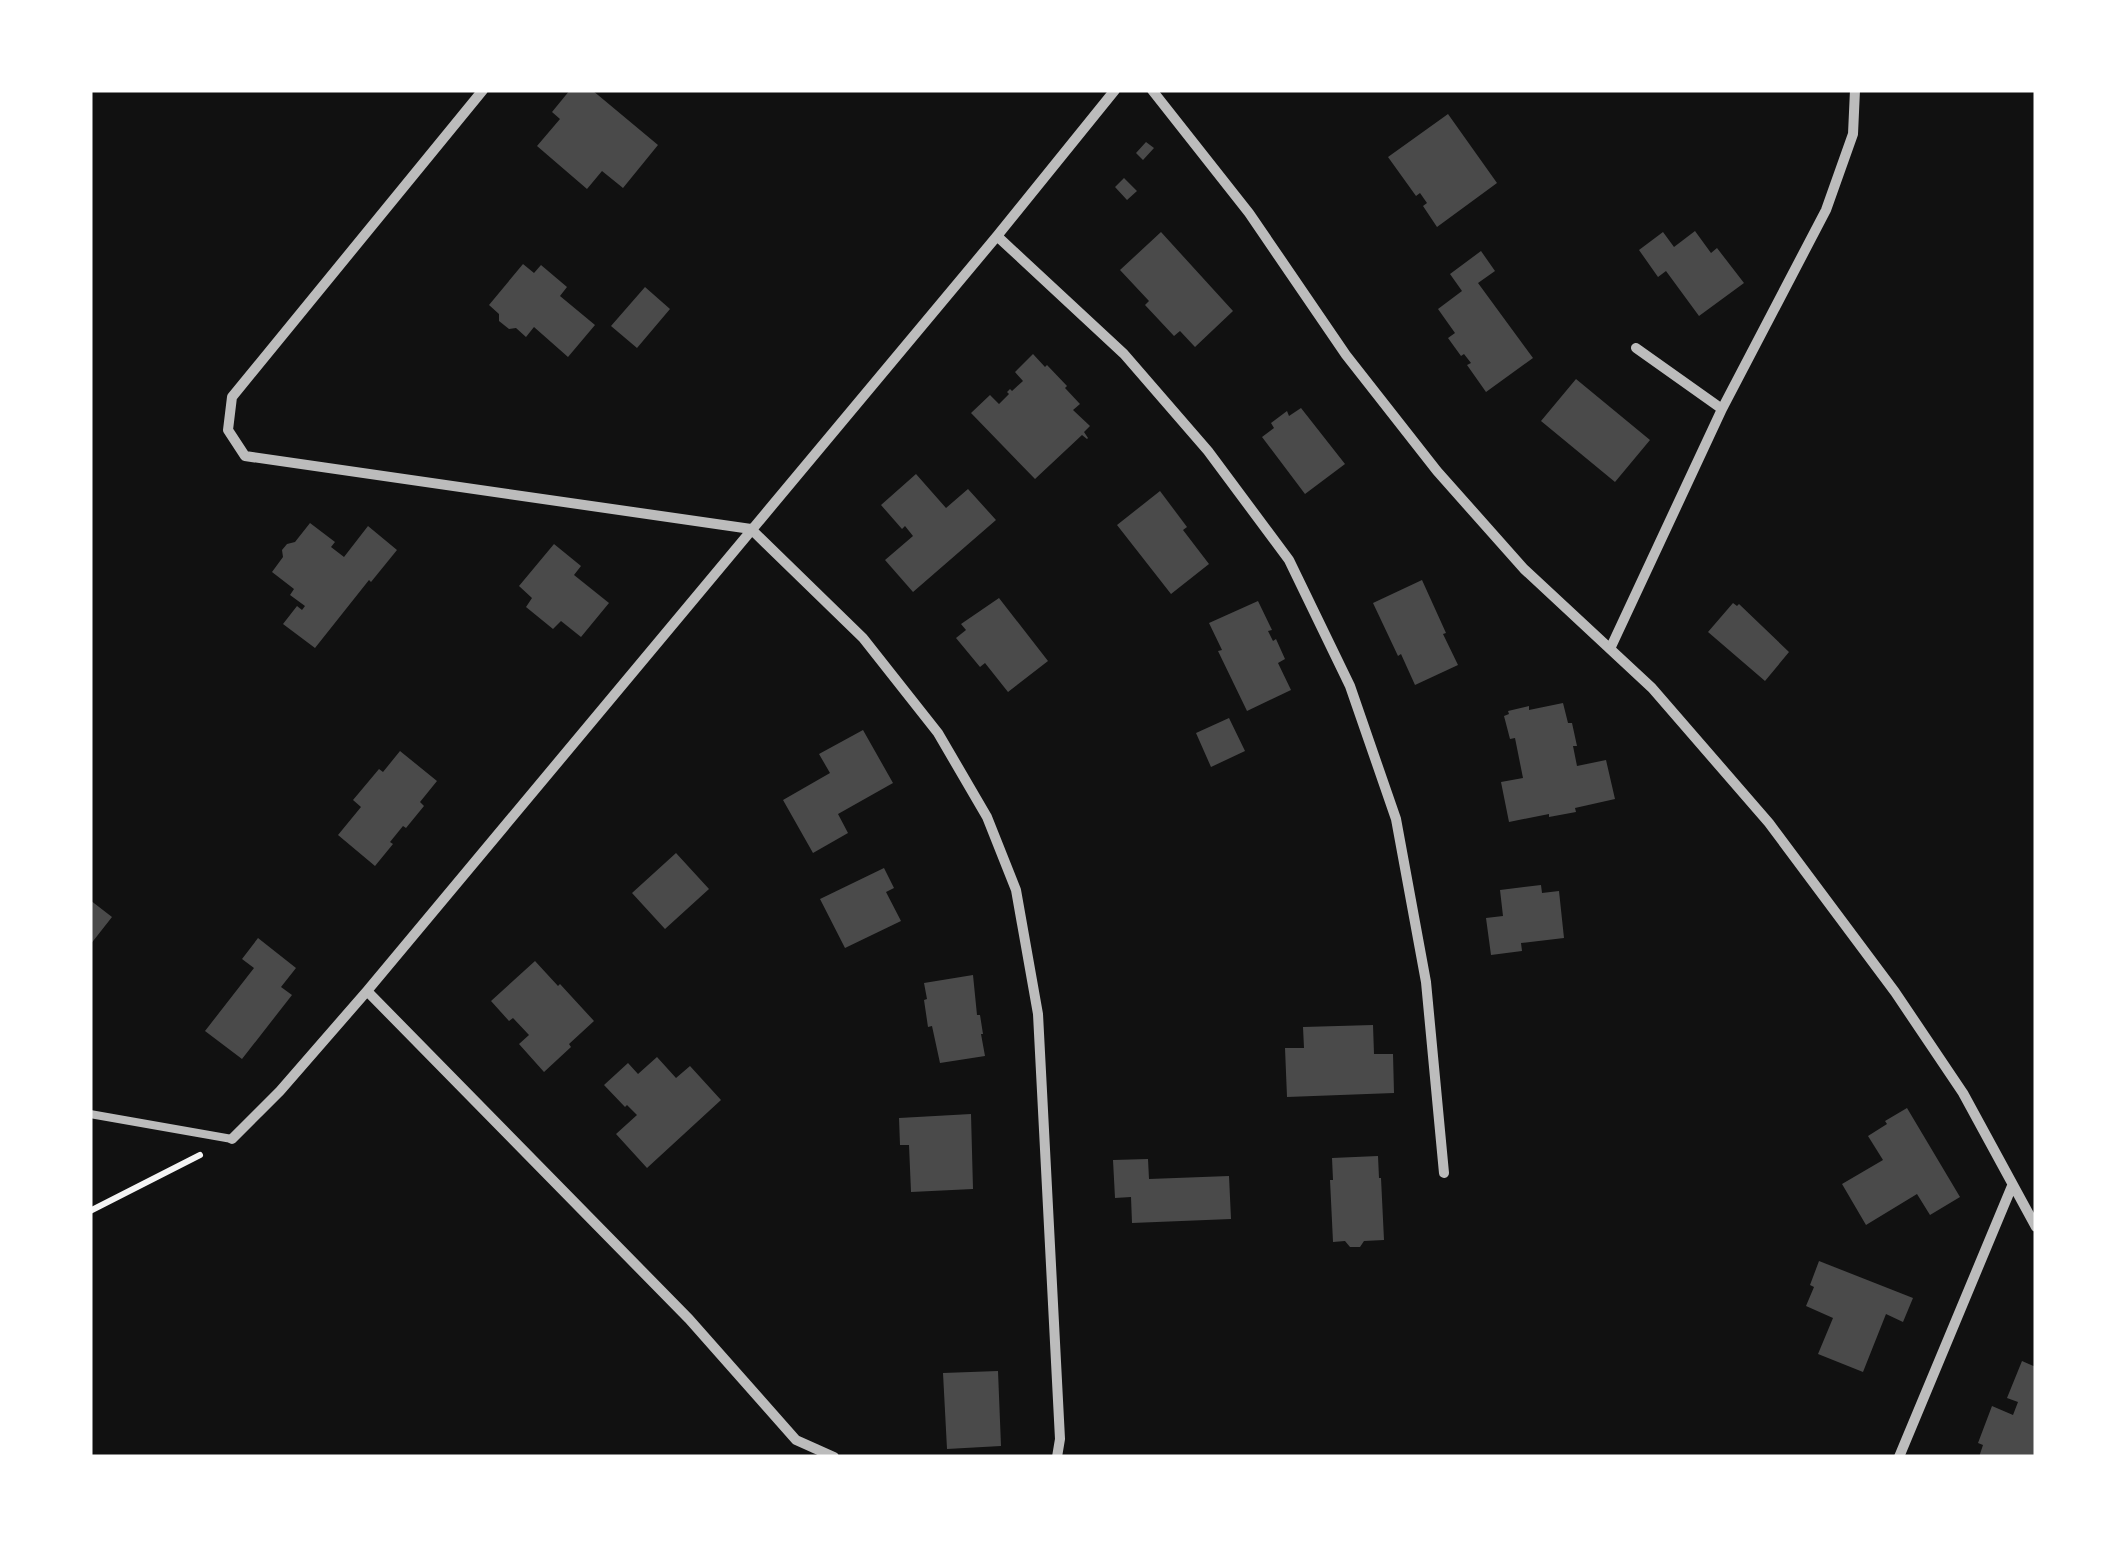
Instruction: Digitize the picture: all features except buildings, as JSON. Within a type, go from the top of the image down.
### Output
[{"type":"street","points":[[483,90],[232,398],[228,430],[245,456],[751,529],[863,638],[938,732],[986,817],[1016,890],[1038,1014],[1060,1439],[1057,1457]]},
{"type":"street","points":[[232,1139],[280,1091],[367,991],[1115,90]]},
{"type":"street","points":[[1152,90],[1249,212],[1346,355],[1437,471],[1524,570],[1652,688],[1768,824],[1896,992],[1963,1093],[2036,1227]]},
{"type":"street","points":[[1610,649],[1722,408],[1826,210],[1854,134],[1855,90]]},
{"type":"street","points":[[997,236],[1124,354],[1208,451],[1289,560],[1350,686],[1396,819],[1426,982],[1444,1173]]},
{"type":"street","points":[[1636,348],[1722,408]]},
{"type":"street","points":[[367,991],[689,1319],[796,1440],[834,1457]]},
{"type":"street","points":[[1899,1457],[2012,1186]]},
{"type":"lane","points":[[90,1114],[232,1139]]},
{"type":"path","points":[[90,1211],[232,1139]]}]
